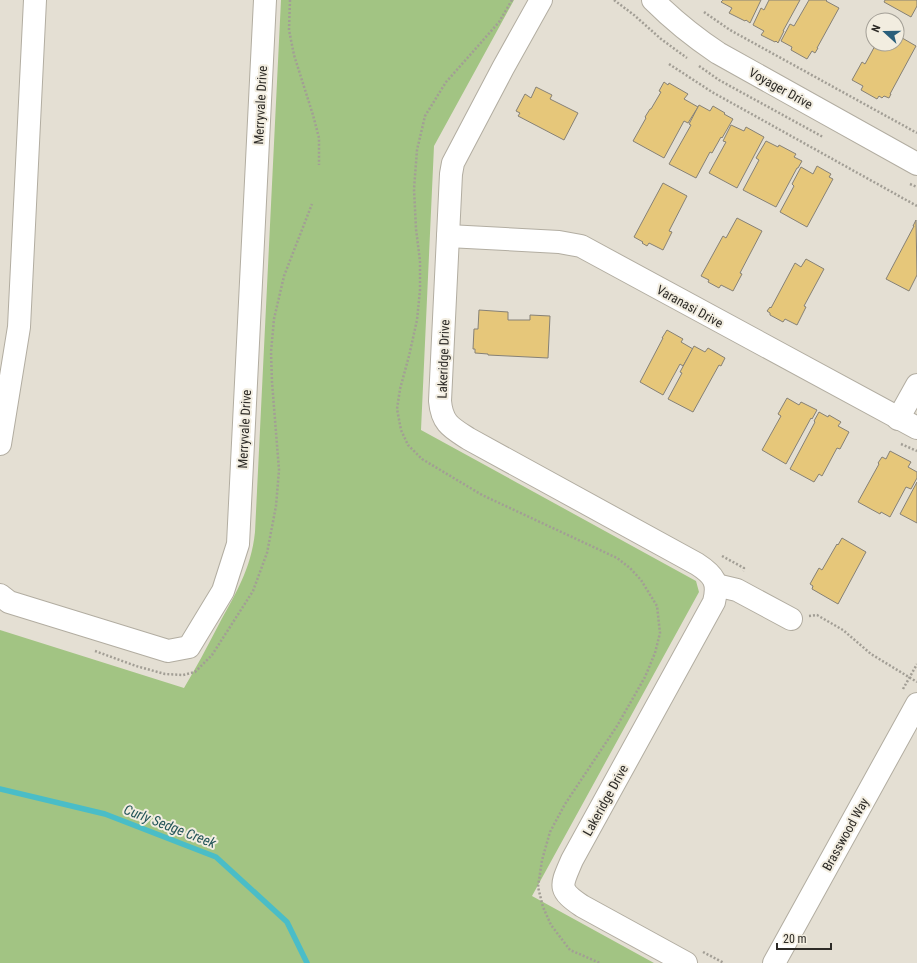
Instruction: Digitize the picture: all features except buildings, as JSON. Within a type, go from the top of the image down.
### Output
[{"type":"street","points":[[0,444],[19,327],[35,0]]},
{"type":"street","name":"Merryvale Drive","points":[[0,595],[9,602],[168,651],[188,647],[223,592],[238,544],[265,0]]},
{"type":"street","name":"Lakeridge Drive","points":[[541,0],[453,163],[451,174],[440,401],[441,410],[451,428],[697,564],[705,569],[716,585],[714,602],[572,860],[563,885],[565,892],[571,899],[582,906],[686,963]]},
{"type":"street","name":"Voyager Drive","points":[[653,0],[668,16],[718,53],[917,164]]},
{"type":"street","name":"Varanasi Drive","points":[[448,236],[559,242],[581,246],[908,424]]},
{"type":"street","points":[[908,424],[917,385]]},
{"type":"street","points":[[716,585],[736,590],[791,619]]},
{"type":"street","name":"Brasswood Way","points":[[774,963],[917,704]]},
{"type":"path","points":[[290,0],[290,36],[294,55],[319,138],[319,165]]},
{"type":"path","points":[[512,0],[499,22],[446,82],[425,116],[417,150],[414,189],[416,229],[420,262],[420,290],[417,320],[400,389],[397,409],[402,430],[408,445],[422,459],[482,495],[617,558],[630,568],[641,580],[657,606],[660,633],[655,653],[645,677],[617,726],[565,804],[550,832],[542,860],[538,887],[543,907],[551,925],[570,950],[600,963]]},
{"type":"path","points":[[704,12],[730,30],[917,133]]},
{"type":"path","points":[[670,64],[709,91],[917,206]]},
{"type":"path","points":[[92,650],[136,666],[165,674],[183,675],[195,672],[212,655],[253,591],[267,553],[276,506],[280,470],[272,382],[271,352],[274,319],[284,276],[312,204]]},
{"type":"path","points":[[899,443],[917,451]]},
{"type":"path","points":[[791,619],[817,615],[843,630],[871,654],[917,682]]},
{"type":"green space","points":[[281,0],[514,0],[434,146],[421,430],[696,581],[699,592],[532,896],[654,963],[0,963],[0,630],[184,688],[236,592],[250,558],[255,532]]},
{"type":"waterway","name":"Curly Sedge Creek","points":[[0,789],[105,814],[216,857],[287,922],[307,963]]}]
